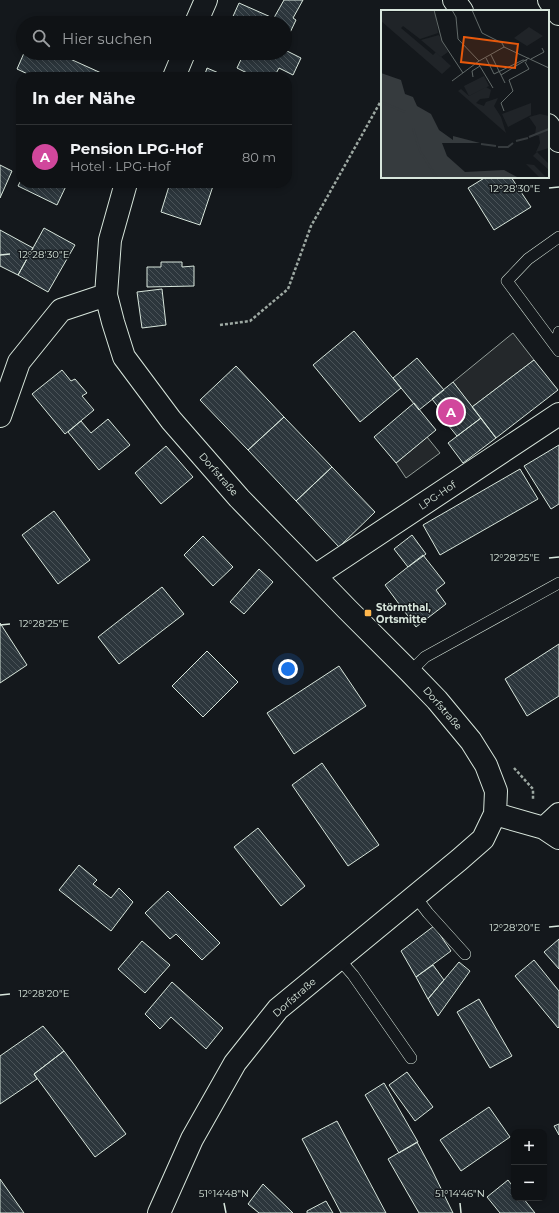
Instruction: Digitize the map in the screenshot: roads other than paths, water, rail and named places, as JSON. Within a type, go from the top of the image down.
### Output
[{"type":"street","points":[[199,16],[206,0]]},
{"type":"street","points":[[454,0],[461,10]]},
{"type":"street","points":[[549,0],[559,14]]},
{"type":"street","points":[[176,72],[181,60]]},
{"type":"street","points":[[549,126],[559,141]]},
{"type":"street","name":"Dorfstraße","points":[[125,188],[110,240],[106,295],[124,357],[171,420],[239,498],[437,700],[471,742],[486,765],[496,792],[495,814],[483,839],[278,1009],[235,1063],[192,1139],[159,1213]]},
{"type":"street","points":[[0,416],[19,362],[62,310],[106,295]]},
{"type":"street","name":"LPG-Hof","points":[[316,576],[559,414]]},
{"type":"street","points":[[495,814],[554,827]]},
{"type":"lane","points":[[557,348],[507,281],[528,259],[559,237]]},
{"type":"lane","points":[[557,348],[559,332]]},
{"type":"lane","points":[[410,672],[425,657],[559,583]]},
{"type":"lane","points":[[415,896],[428,913],[465,954]]},
{"type":"lane","points":[[339,959],[353,975],[411,1058]]},
{"type":"place","name":"Pension LPG-Hof","points":[[451,412]]},
{"type":"place","name":"Störmthal, Ortsmitte","points":[[368,613]]}]
